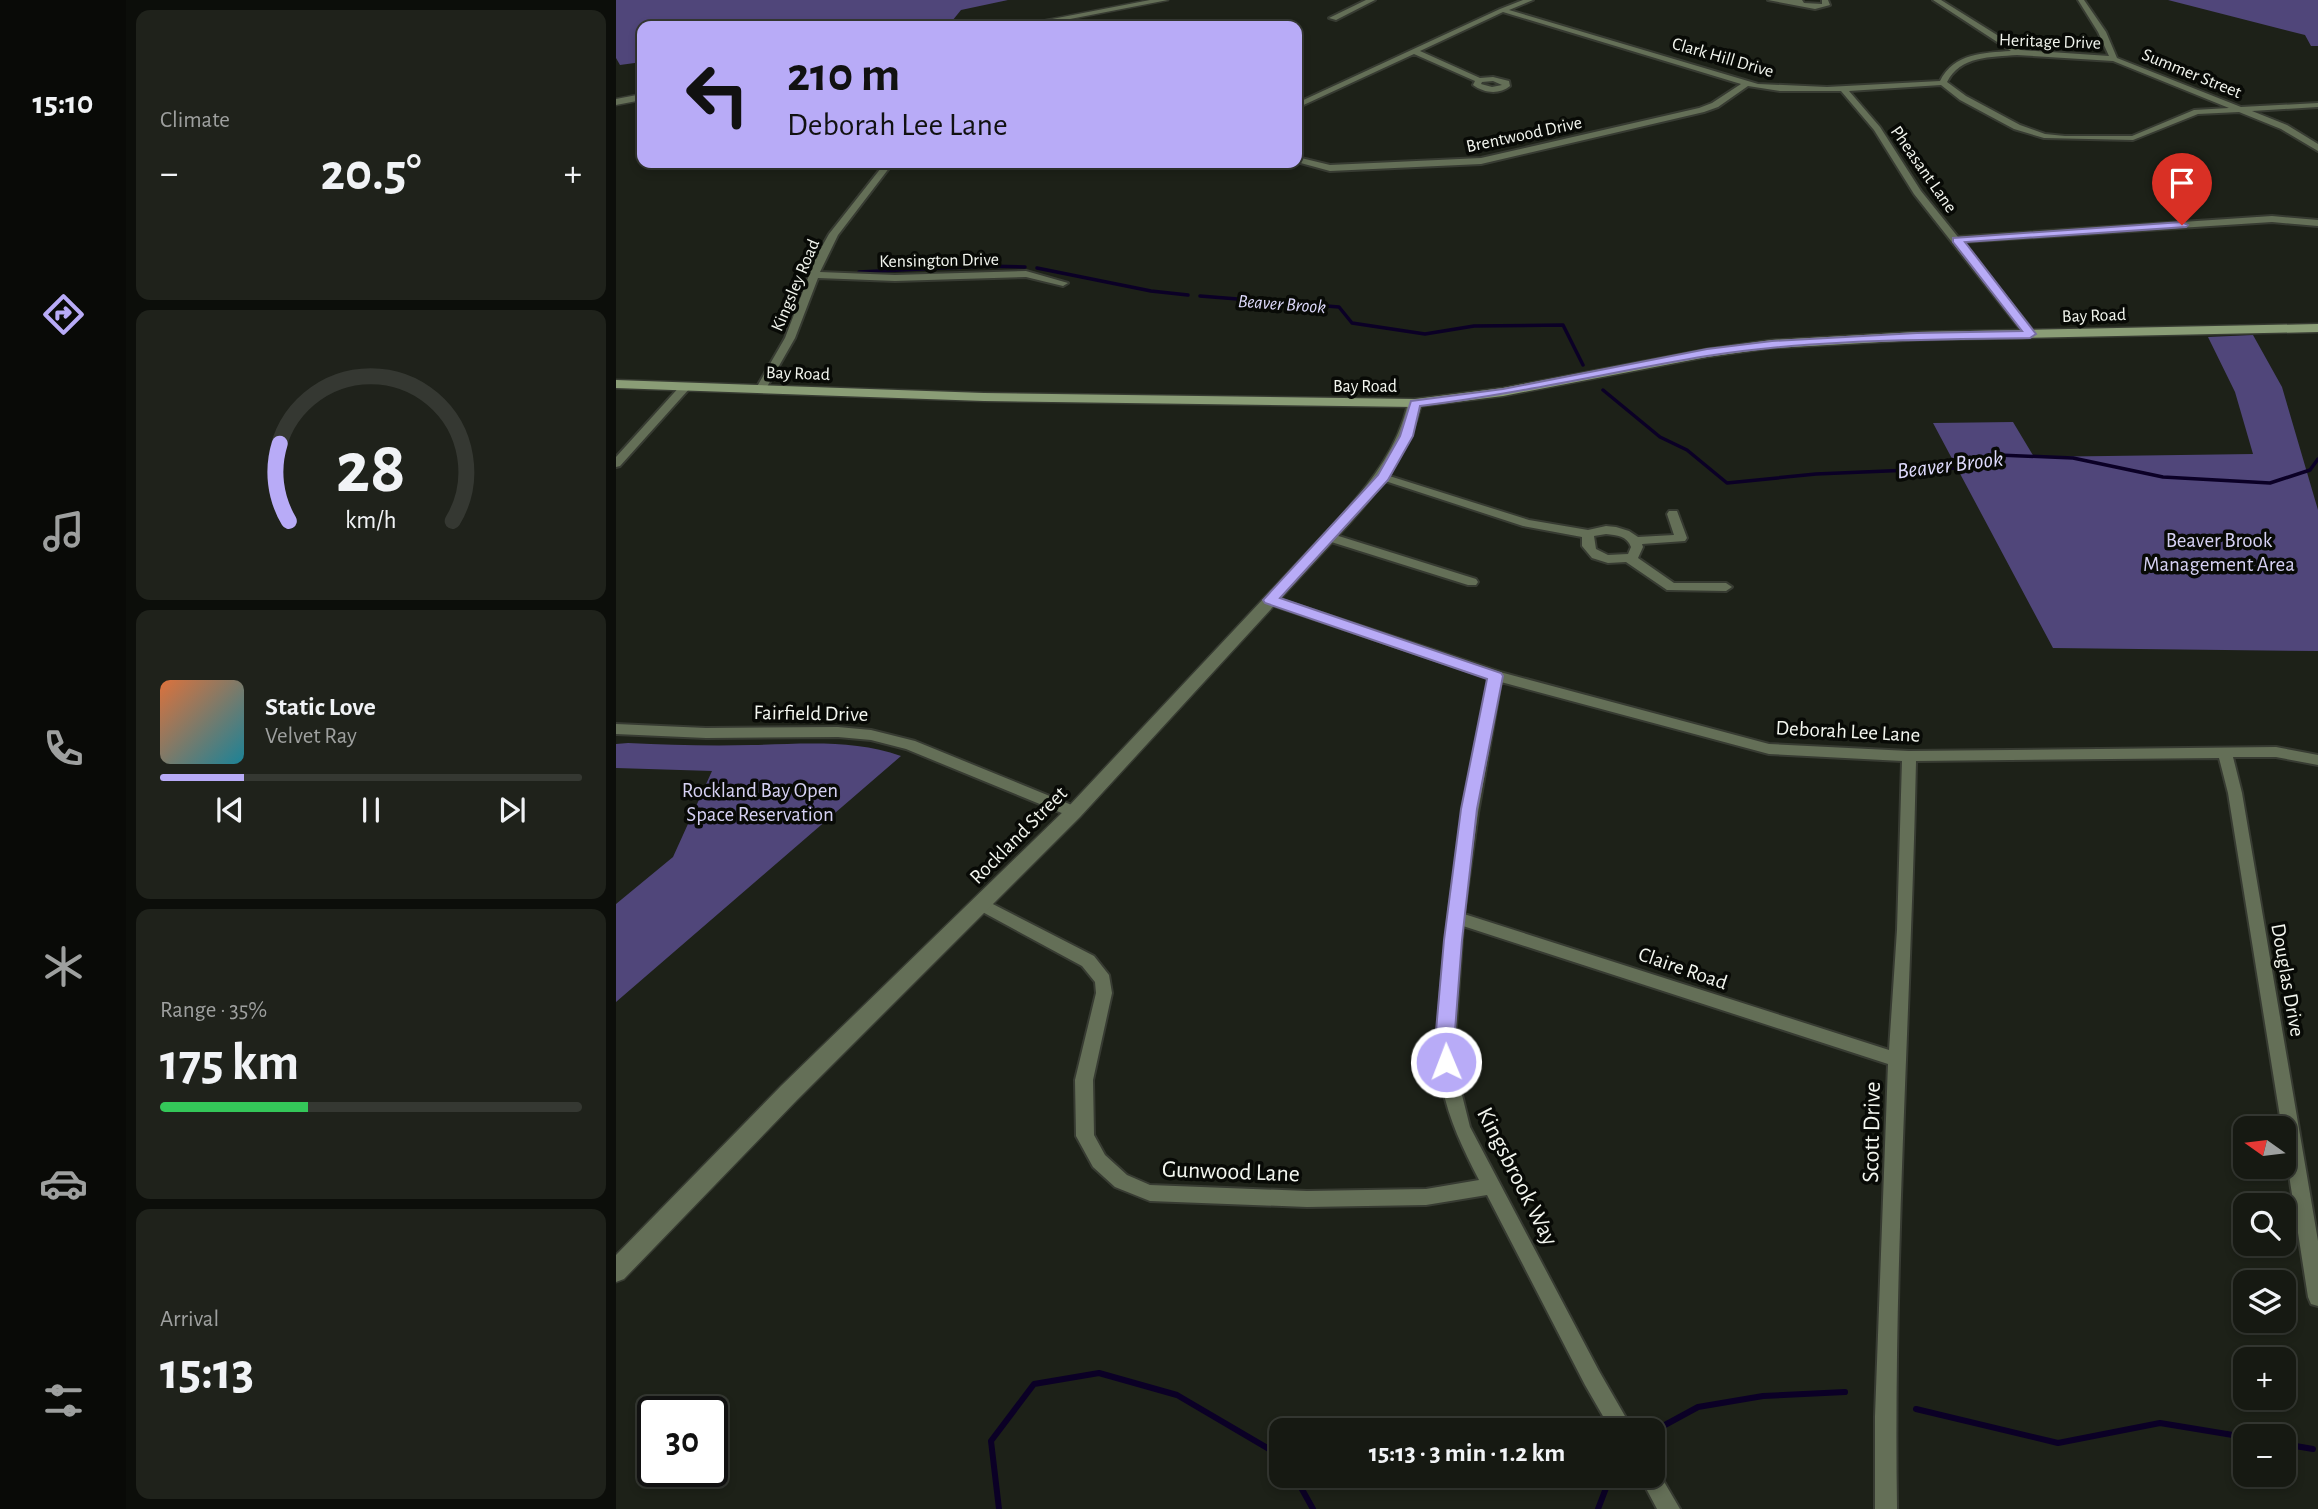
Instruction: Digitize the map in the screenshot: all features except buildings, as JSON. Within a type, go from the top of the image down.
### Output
[{"type":"main road","name":"Bay Road","points":[[616,384],[984,397],[1415,403],[1503,392],[1707,353],[1772,344],[1917,336],[2318,328]]},
{"type":"street","points":[[1048,21],[1164,0]]},
{"type":"street","points":[[1333,18],[1372,0]]},
{"type":"street","points":[[1302,104],[1502,10],[1530,0]]},
{"type":"street","points":[[1771,0],[1798,1],[1815,7],[1826,5],[1825,0]]},
{"type":"street","points":[[1936,0],[2020,53]]},
{"type":"street","name":"Summer Street","points":[[2081,0],[2102,32],[2114,58],[2284,127],[2318,148]]},
{"type":"street","name":"Clark Hill Drive","points":[[1502,10],[1747,83],[1799,91],[1943,83]]},
{"type":"street","points":[[1413,51],[1479,80]]},
{"type":"street","name":"Heritage Drive","points":[[1943,83],[1943,73],[1949,66],[1971,57],[2020,53],[2114,58]]},
{"type":"street","name":"Brentwood Drive","points":[[1302,161],[1330,168],[1481,161],[1701,110],[1725,99],[1747,83]]},
{"type":"street","points":[[1943,83],[1963,98],[2009,123],[2034,133],[2054,137],[2125,139],[2142,135],[2188,114],[2318,105]]},
{"type":"street","name":"Pheasant Lane","points":[[1843,89],[1877,130],[1917,192],[2030,334]]},
{"type":"street","points":[[616,102],[637,98]]},
{"type":"street","name":"Kingsley Road","points":[[761,390],[790,338],[814,275],[834,234],[885,168]]},
{"type":"street","points":[[1957,240],[2272,219],[2318,223]]},
{"type":"street","name":"Kensington Drive","points":[[814,275],[908,278],[1026,274],[1063,283]]},
{"type":"street","points":[[616,464],[685,386]]},
{"type":"street","name":"Rockland Street","points":[[616,1271],[779,1103],[1074,812],[1329,537],[1384,477],[1406,436],[1415,403]]},
{"type":"street","points":[[1384,477],[1527,523],[1588,534],[1612,530],[1635,541],[1681,538],[1673,514]]},
{"type":"street","points":[[1588,534],[1588,546],[1597,554],[1613,559],[1629,558],[1636,552],[1635,541]]},
{"type":"street","points":[[1329,537],[1472,582]]},
{"type":"street","points":[[1629,558],[1671,587],[1726,587]]},
{"type":"street","name":"Deborah Lee Lane","points":[[1270,600],[1496,676],[1769,749],[1909,756],[2276,752],[2318,763]]},
{"type":"street","name":"Kingsbrook Way","points":[[1496,676],[1469,809],[1455,917],[1445,1031],[1450,1095],[1462,1129],[1491,1186],[1616,1418]]},
{"type":"street","name":"Fairfield Drive","points":[[616,729],[706,733],[838,732],[871,735],[910,745],[1074,812]]},
{"type":"street","name":"Douglas Drive","points":[[2225,753],[2235,793],[2318,1297]]},
{"type":"street","name":"Scott Drive","points":[[1885,1509],[1885,1416],[1896,1060],[1905,930],[1909,756]]},
{"type":"street","name":"Gunwood Lane","points":[[982,905],[1088,961],[1103,980],[1104,993],[1084,1080],[1085,1136],[1099,1161],[1121,1181],[1150,1193],[1307,1199],[1426,1197],[1491,1186]]},
{"type":"street","name":"Claire Road","points":[[1455,917],[1896,1060]]},
{"type":"street","points":[[1657,1488],[1669,1509]]},
{"type":"green space","points":[[616,0],[1008,0],[961,10],[952,21],[637,21],[637,63],[620,65],[616,58]]},
{"type":"green space","points":[[2168,0],[2318,0],[2318,46],[2311,46],[2305,35]]},
{"type":"green space","name":"Beaver Brook Management Area","points":[[2253,335],[2282,387],[2318,510],[2318,651],[2053,648],[1933,423],[2013,422],[2034,457],[2253,454],[2235,392],[2208,337]]},
{"type":"green space","name":"Rockland Bay Open Space Reservation","points":[[616,744],[827,744],[864,747],[901,756],[616,1002],[616,904],[673,857],[712,771],[616,768]]},
{"type":"waterway","name":"Beaver Brook","points":[[859,272],[984,266],[1025,267]]},
{"type":"waterway","name":"Beaver Brook","points":[[1037,268],[1151,291],[1188,295]]},
{"type":"waterway","name":"Beaver Brook","points":[[1200,296],[1339,307],[1352,323],[1425,334],[1474,326],[1563,325],[1583,365]]},
{"type":"waterway","name":"Beaver Brook","points":[[1603,390],[1660,437],[1687,450],[1727,483],[1816,474],[1958,468],[1998,455],[2073,458],[2163,477],[2270,483],[2310,470],[2318,459]]},
{"type":"waterway","points":[[999,1509],[991,1441],[1034,1384],[1099,1373],[1177,1395],[1269,1449]]},
{"type":"waterway","points":[[1665,1425],[1698,1407],[1763,1396],[1845,1392]]},
{"type":"waterway","points":[[1916,1409],[2058,1443],[2160,1423],[2233,1435]]},
{"type":"waterway","points":[[2296,1446],[2313,1449]]},
{"type":"waterway","points":[[1301,1488],[1313,1509]]},
{"type":"waterway","points":[[1598,1509],[1606,1488]]},
{"type":"route","points":[[1446,1062],[1445,1031],[1455,917],[1469,809],[1496,676],[1270,600],[1384,477],[1406,436],[1415,403],[1503,392],[1707,353],[1772,344],[1917,336],[2030,334],[1957,240],[2182,225]]}]
